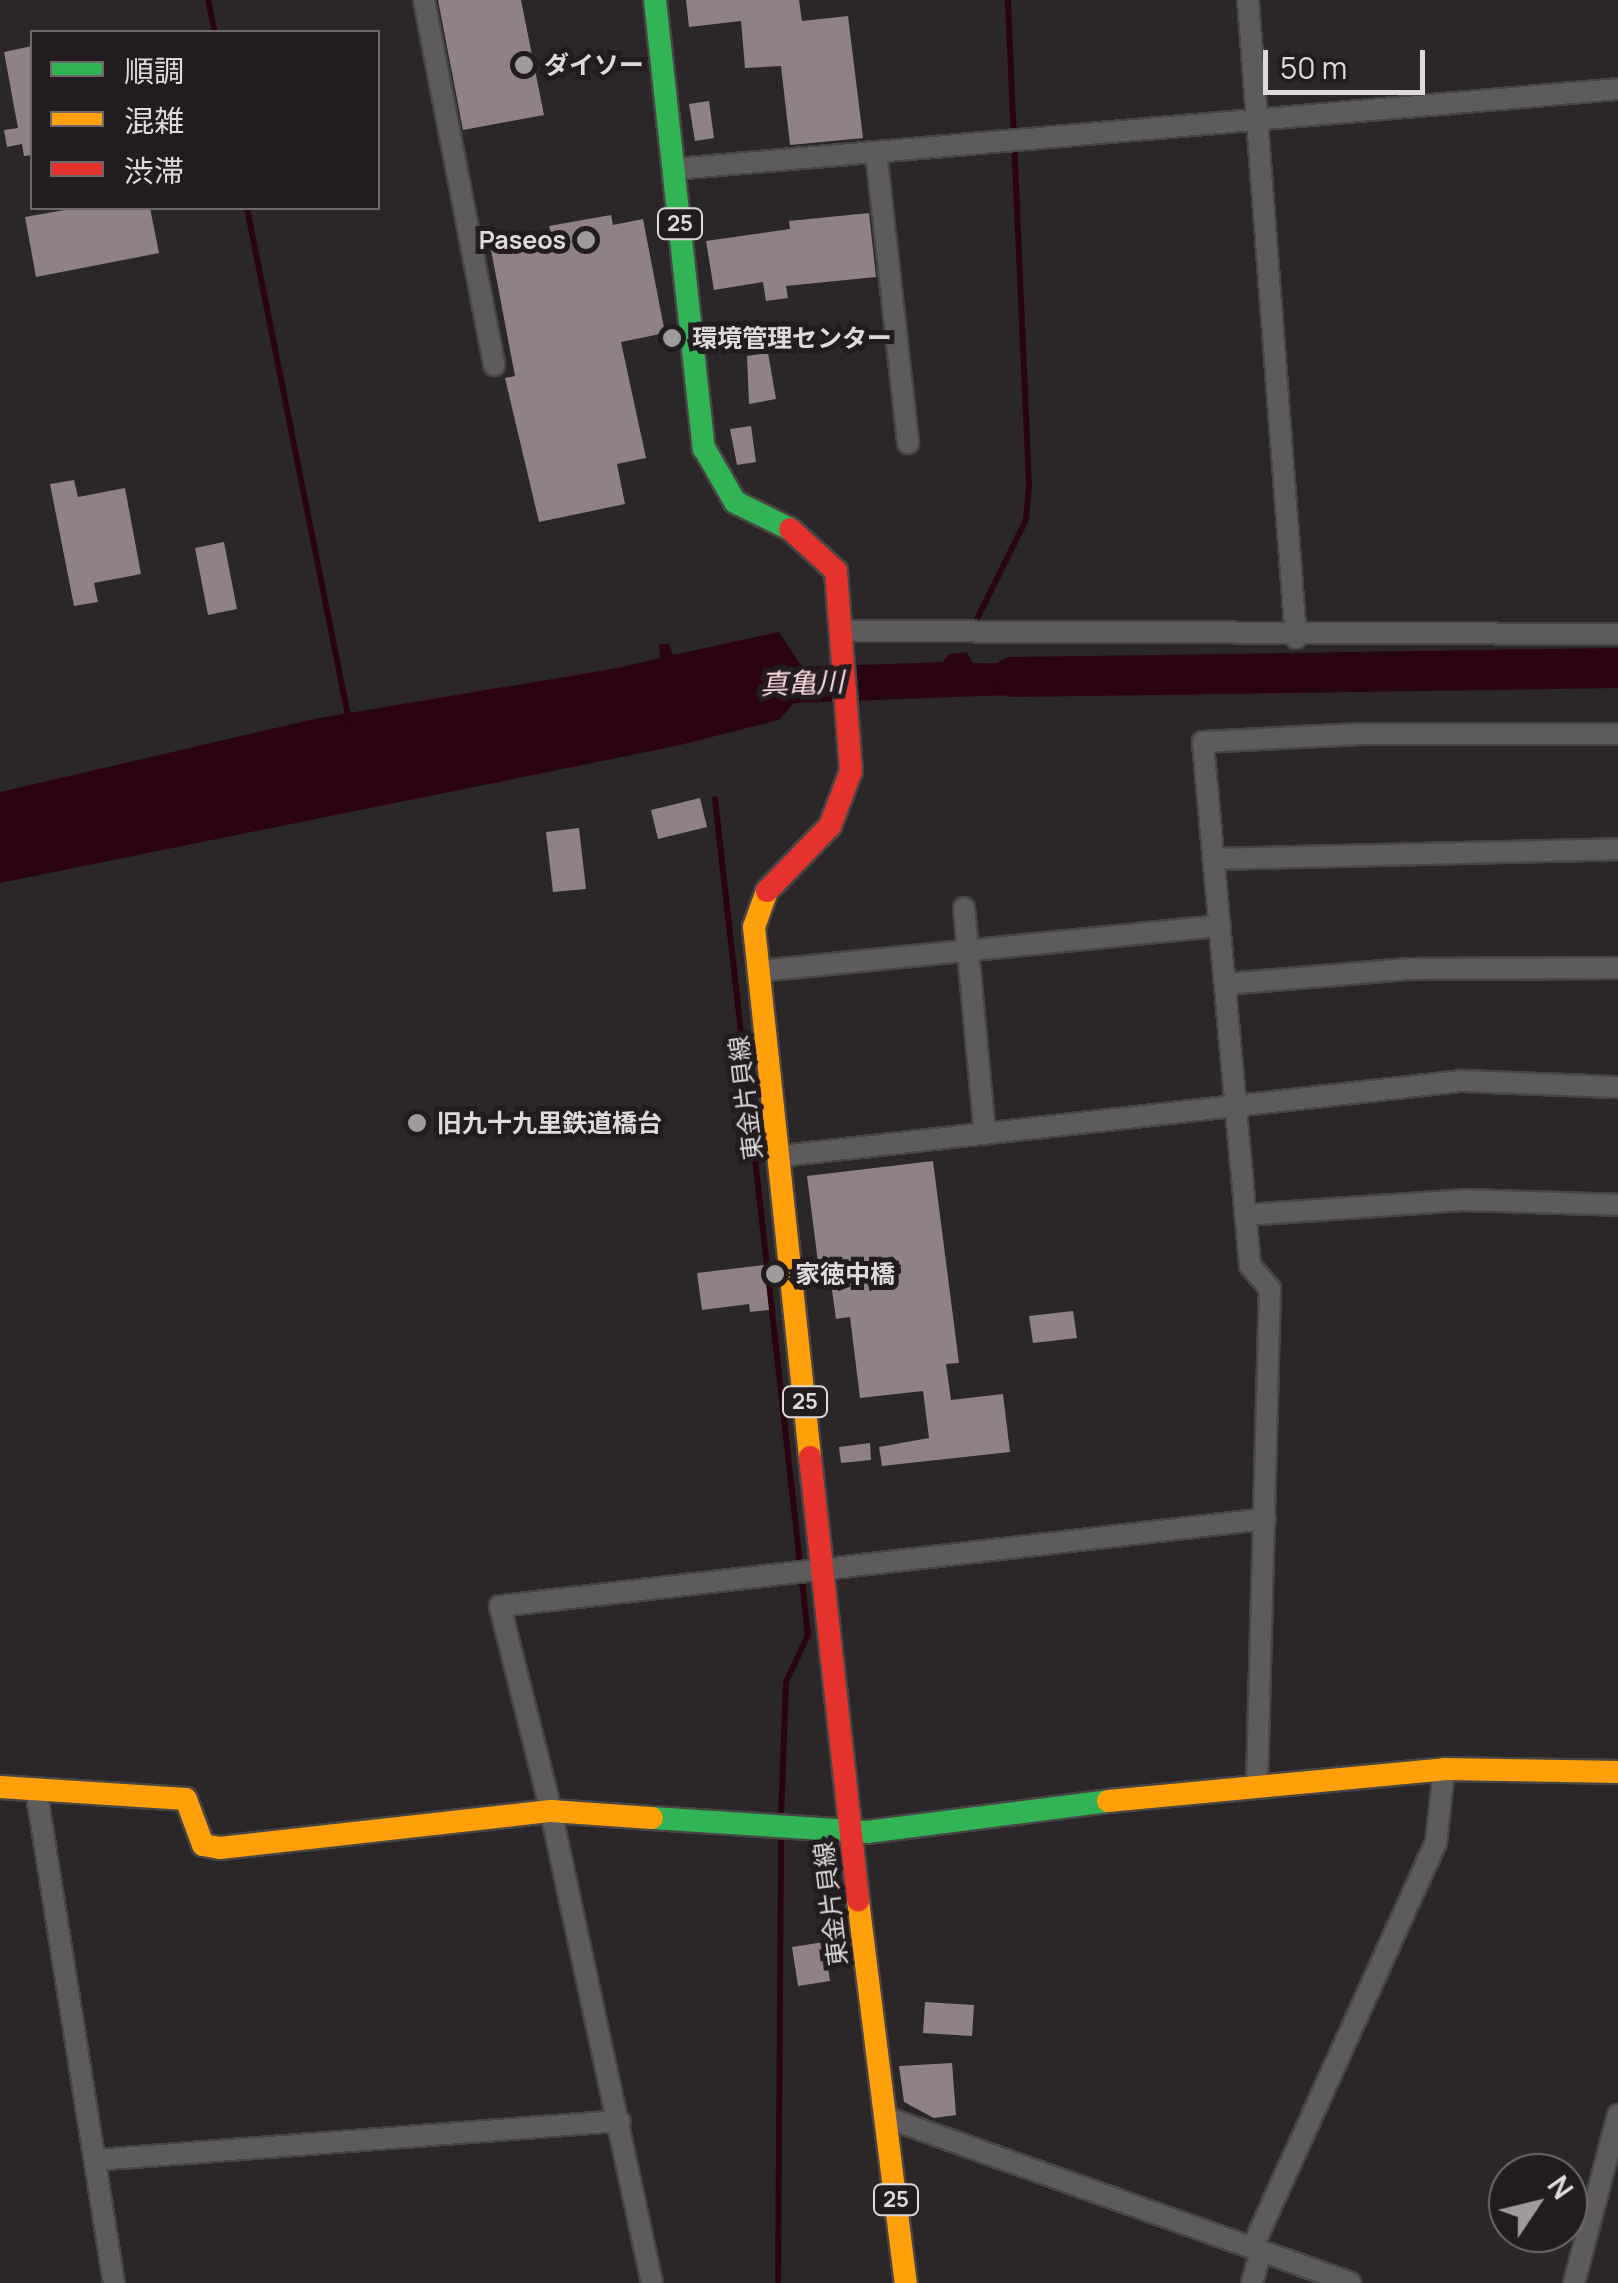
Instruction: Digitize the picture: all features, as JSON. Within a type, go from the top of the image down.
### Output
[{"type":"main road","name":"東金片貝線","points":[[655,0],[704,448],[735,502],[805,536],[825,555],[836,571],[843,631],[851,771],[830,826],[760,907],[758,971],[781,1156],[808,1572],[850,1832],[906,2283]]},
{"type":"main road","points":[[0,1786],[186,1799],[203,1845],[220,1848],[552,1811],[850,1832],[1258,1782],[1444,1769],[1618,1772]]},
{"type":"street","points":[[424,0],[494,365]]},
{"type":"street","points":[[1248,0],[1296,638]]},
{"type":"street","points":[[674,169],[1618,89]]},
{"type":"street","points":[[876,152],[908,444]]},
{"type":"street","points":[[843,631],[1296,638],[1618,634]]},
{"type":"street","points":[[1258,1782],[1270,1289],[1250,1266],[1203,742],[1358,734],[1618,734]]},
{"type":"street","points":[[1214,859],[1618,850]]},
{"type":"street","points":[[964,908],[984,1134]]},
{"type":"street","points":[[758,971],[1220,926]]},
{"type":"street","points":[[1224,984],[1408,968],[1618,968]]},
{"type":"street","points":[[781,1156],[1461,1081],[1618,1087]]},
{"type":"street","points":[[1245,1215],[1463,1200],[1618,1205]]},
{"type":"street","points":[[652,2283],[552,1811],[500,1606],[1265,1520]]},
{"type":"street","points":[[1252,2283],[1256,2250],[1436,1843],[1444,1769]]},
{"type":"street","points":[[36,1789],[114,2283]]},
{"type":"street","points":[[1574,2283],[1618,2116]]},
{"type":"street","points":[[885,2117],[1350,2283]]},
{"type":"street","points":[[95,2160],[620,2121]]},
{"type":"water","points":[[779,632],[802,667],[943,662],[949,654],[967,652],[973,663],[1068,664],[1066,693],[794,703],[779,720],[676,746],[0,883],[0,792],[319,718],[618,668],[660,658],[659,645],[669,643],[673,655]]},
{"type":"building","points":[[438,0],[521,0],[544,115],[463,130]]},
{"type":"building","points":[[686,0],[799,0],[802,21],[848,16],[863,138],[790,145],[781,66],[745,68],[741,21],[689,27]]},
{"type":"building","points":[[30,46],[30,155],[24,156],[22,144],[7,147],[4,130],[18,128],[4,52]]},
{"type":"building","points":[[709,101],[714,138],[695,141],[689,104]]},
{"type":"building","points":[[65,210],[150,210],[159,253],[36,277],[25,217]]},
{"type":"building","points":[[869,213],[876,277],[786,286],[788,298],[766,301],[763,282],[714,290],[706,241],[790,229],[789,221]]},
{"type":"building","points":[[611,215],[613,225],[643,219],[665,333],[621,342],[646,458],[617,464],[625,504],[539,522],[505,378],[515,376],[491,250],[552,238],[549,226]]},
{"type":"building","points":[[768,353],[776,399],[749,404],[747,356]]},
{"type":"building","points":[[751,426],[756,462],[737,465],[730,429]]},
{"type":"building","points":[[74,480],[78,497],[125,488],[141,574],[94,583],[98,602],[74,606],[50,484]]},
{"type":"building","points":[[224,542],[237,609],[208,615],[195,548]]},
{"type":"building","points":[[700,798],[707,827],[658,839],[651,810]]},
{"type":"building","points":[[579,828],[586,889],[553,892],[546,832]]},
{"type":"building","points":[[933,1161],[959,1363],[946,1364],[951,1400],[1003,1394],[1010,1452],[882,1466],[879,1447],[929,1438],[923,1391],[860,1398],[850,1317],[836,1319],[830,1276],[820,1278],[807,1176]]},
{"type":"building","points":[[764,1265],[769,1310],[750,1312],[749,1304],[702,1310],[697,1273]]},
{"type":"building","points":[[1073,1311],[1077,1338],[1033,1343],[1029,1316]]},
{"type":"building","points":[[870,1443],[871,1460],[841,1463],[839,1447]]},
{"type":"building","points":[[824,1942],[830,1981],[798,1986],[792,1947]]},
{"type":"building","points":[[925,2002],[974,2005],[972,2036],[923,2033]]},
{"type":"building","points":[[952,2063],[956,2115],[934,2118],[904,2102],[899,2066]]},
{"type":"waterway","points":[[208,0],[215,30]]},
{"type":"waterway","points":[[977,619],[1026,520],[1029,484],[1008,0]]},
{"type":"waterway","points":[[247,210],[349,721]]},
{"type":"waterway","name":"真亀川","points":[[1012,677],[1618,668]]},
{"type":"waterway","points":[[715,799],[808,1635],[786,1682],[781,1817]]},
{"type":"waterway","points":[[778,2283],[781,1834]]},
{"type":"traffic: fast","points":[[655,0],[704,448],[735,502],[790,529]]},
{"type":"traffic: fast","points":[[652,1818],[867,1832],[1108,1801]]},
{"type":"traffic: slow","points":[[767,891],[754,927],[810,1457]]},
{"type":"traffic: slow","points":[[1108,1801],[1444,1769],[1618,1772]]},
{"type":"traffic: slow","points":[[0,1787],[186,1799],[203,1845],[220,1848],[551,1811],[652,1818]]},
{"type":"traffic: slow","points":[[858,1900],[906,2283]]},
{"type":"traffic: jam","points":[[767,891],[830,826],[851,771],[836,571],[790,529]]},
{"type":"traffic: jam","points":[[810,1457],[858,1900]]},
{"type":"place","name":"ダイソー","points":[[524,65]]},
{"type":"place","name":"Paseos","points":[[586,240]]},
{"type":"place","name":"環境管理センター","points":[[672,338]]},
{"type":"place","name":"旧九十九里鉄道橋台","points":[[417,1123]]},
{"type":"place","name":"家徳中橋","points":[[775,1274]]}]
